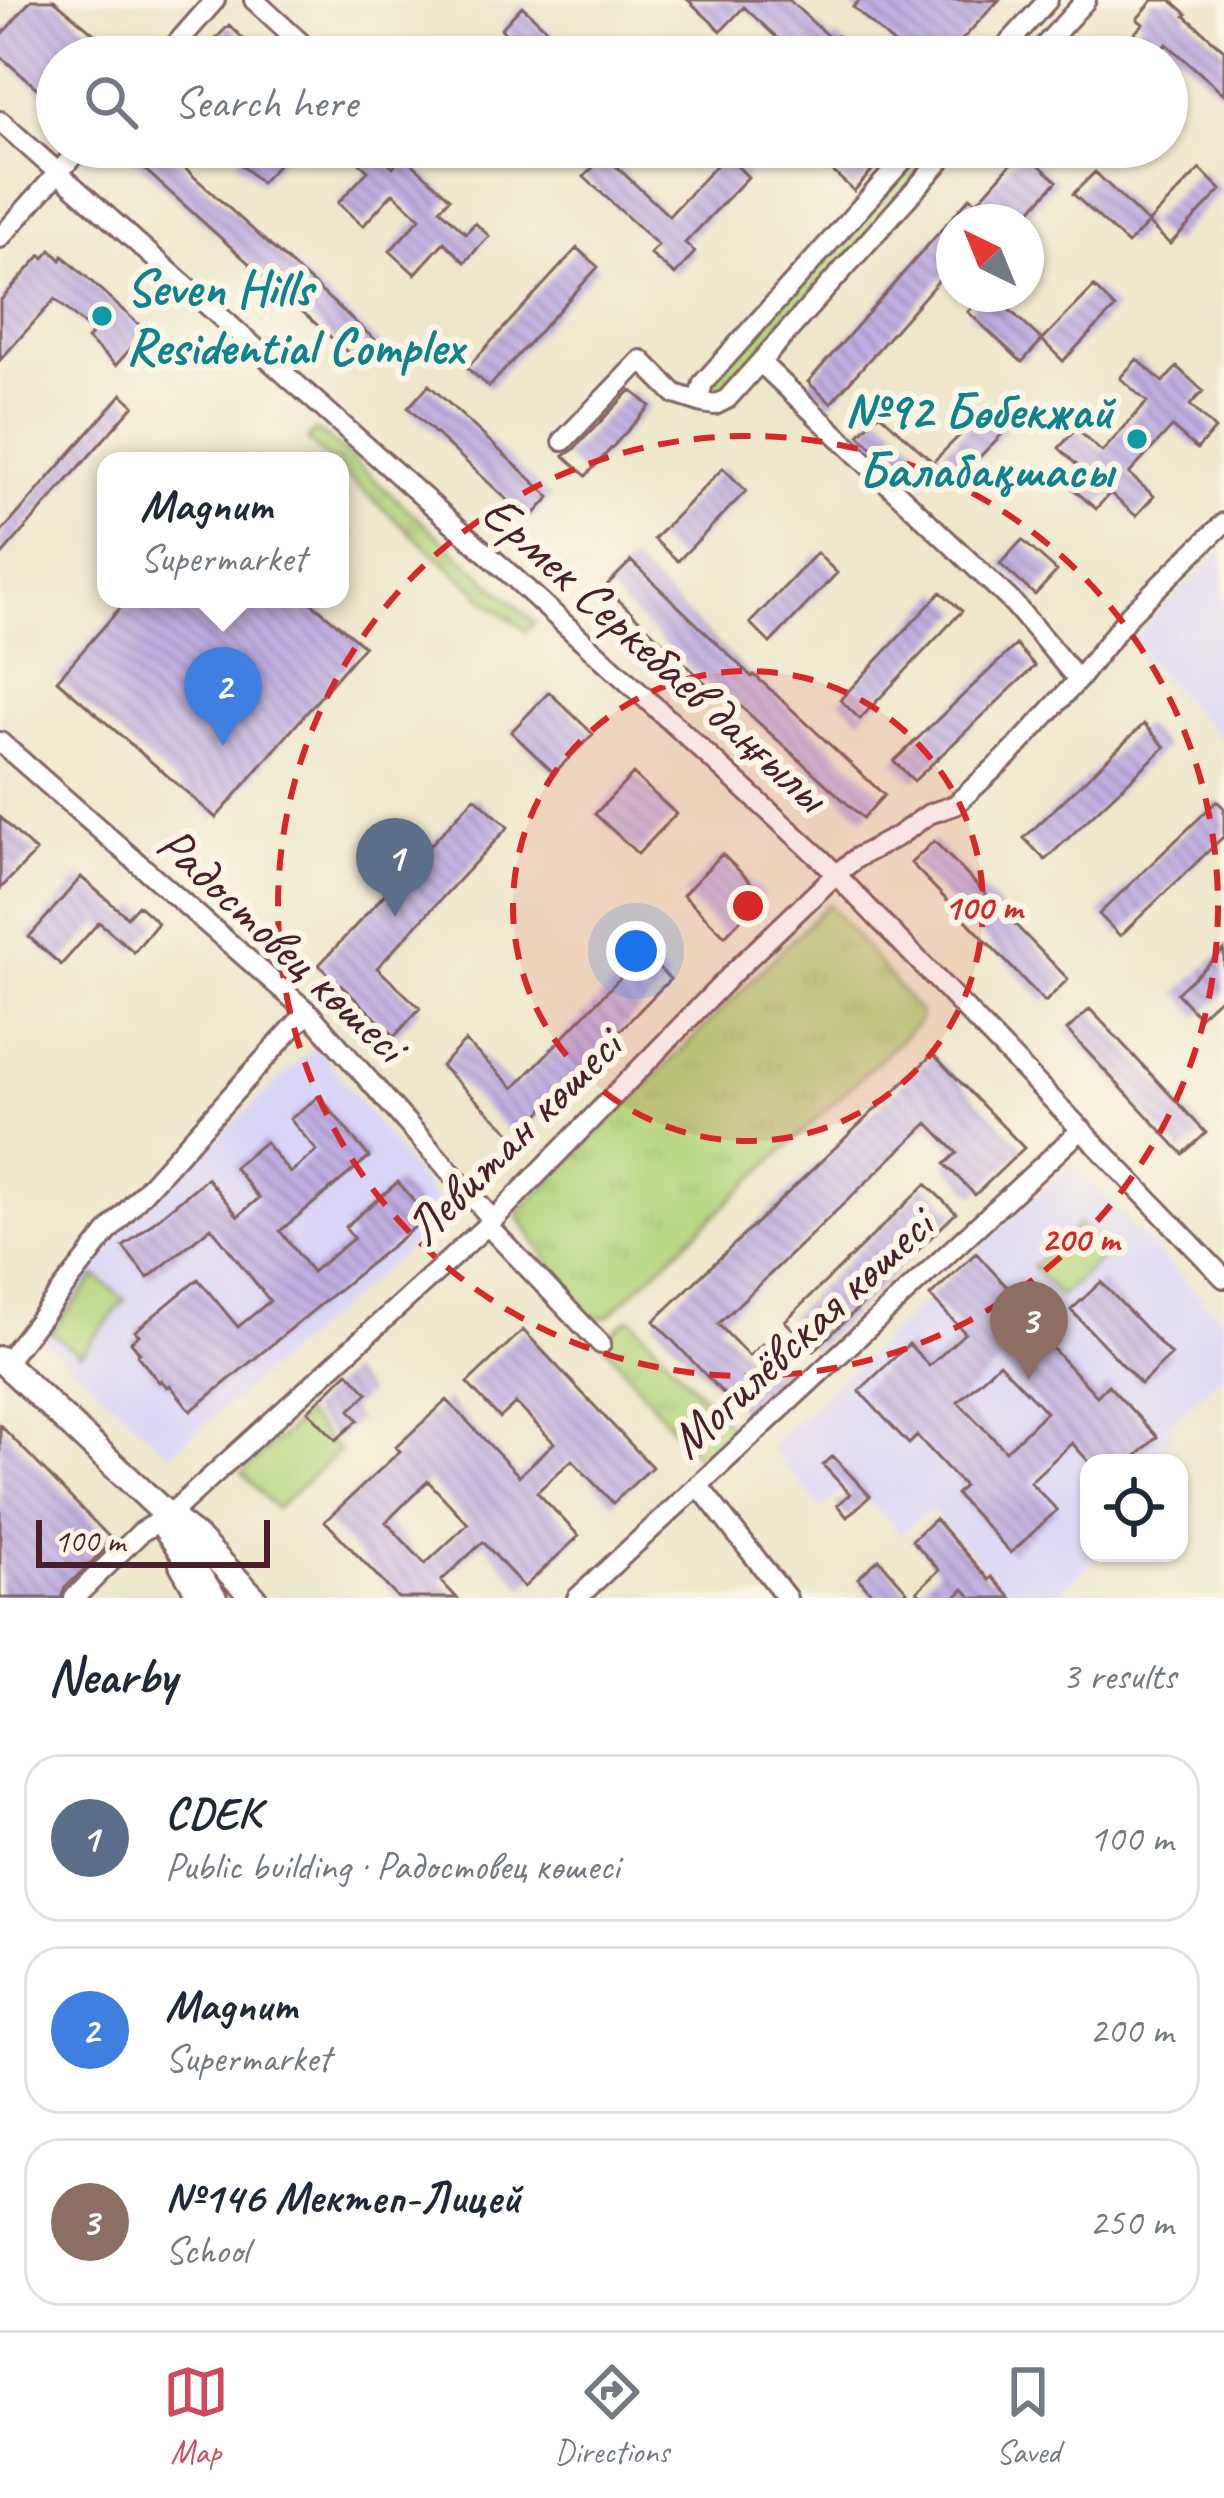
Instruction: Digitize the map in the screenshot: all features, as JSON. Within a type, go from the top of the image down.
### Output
[{"type":"main road","points":[[2,1361],[148,1495],[214,1598]]},
{"type":"main road","points":[[166,1521],[196,1537],[254,1598]]},
{"type":"street","points":[[183,36],[215,0]]},
{"type":"street","points":[[254,0],[293,36]]},
{"type":"street","points":[[1016,36],[1048,0]]},
{"type":"street","points":[[1053,36],[1086,0]]},
{"type":"street","name":"Ермек Серкебаев даңғылы","points":[[0,121],[36,153]]},
{"type":"street","name":"Ермек Серкебаев даңғылы","points":[[54,168],[511,574],[836,874],[1224,1278]]},
{"type":"street","points":[[0,238],[60,168]]},
{"type":"street","points":[[704,404],[703,383],[896,168]]},
{"type":"street","points":[[562,441],[641,360],[675,394],[704,404],[727,399],[934,168]]},
{"type":"street","points":[[760,362],[1013,603],[1078,680]]},
{"type":"street","name":"Левитан көшесі","points":[[74,1598],[141,1532],[166,1521],[491,1224],[735,971],[836,874],[929,814],[955,805],[1013,751],[1130,614],[1224,523]]},
{"type":"street","name":"Радостовец көшесі","points":[[0,742],[310,1014],[601,1344]]},
{"type":"street","points":[[2,1361],[106,1233],[296,1023],[310,1014]]},
{"type":"street","name":"Могилёвская көшесі","points":[[577,1598],[1082,1130]]},
{"type":"street","points":[[698,1485],[788,1598]]},
{"type":"street","points":[[166,1521],[170,1546],[198,1598]]},
{"type":"shaded area","points":[[1224,549],[1224,743],[1130,645],[1157,612]]},
{"type":"shaded area","points":[[316,1046],[447,1215],[169,1455],[38,1333],[119,1231]]},
{"type":"shaded area","points":[[1071,1163],[1224,1321],[1224,1374],[1167,1428],[1173,1435],[1154,1454],[1080,1454],[1080,1562],[1092,1562],[1053,1598],[1011,1598],[930,1509],[900,1534],[850,1482],[822,1509],[769,1448]]},
{"type":"green space","points":[[900,168],[930,168],[715,405],[703,383]]},
{"type":"green space","points":[[315,431],[344,452],[320,452],[307,440]]},
{"type":"green space","points":[[349,457],[534,622],[526,631],[349,478]]},
{"type":"green space","points":[[828,904],[921,1014],[918,1023],[608,1316],[587,1319],[517,1214]]},
{"type":"green space","points":[[1079,1224],[1107,1253],[1060,1297],[1032,1267]]},
{"type":"green space","points":[[96,1276],[125,1300],[80,1355],[51,1332]]},
{"type":"green space","points":[[628,1319],[733,1430],[734,1437],[711,1460],[700,1461],[606,1347],[605,1338]]},
{"type":"green space","points":[[305,1415],[339,1451],[276,1509],[242,1473]]},
{"type":"building","points":[[31,0],[54,0],[97,36],[36,36],[36,88],[0,56],[0,37]]},
{"type":"building","points":[[688,0],[789,0],[828,36],[775,36],[744,7],[721,31]]},
{"type":"building","points":[[860,0],[999,0],[966,36],[885,36],[853,7]]},
{"type":"building","points":[[1153,0],[1171,0],[1224,50],[1224,94],[1188,62],[1188,36],[1132,36],[1143,24],[1137,19]]},
{"type":"building","points":[[522,6],[554,36],[508,36],[501,29]]},
{"type":"building","points":[[229,25],[240,36],[218,36]]},
{"type":"building","points":[[143,168],[184,168],[384,348],[365,368]]},
{"type":"building","points":[[245,168],[275,168],[261,183]]},
{"type":"building","points":[[365,168],[417,168],[450,198],[440,209],[466,233],[475,223],[489,236],[465,262],[444,242],[415,274],[390,251],[420,218],[393,193],[363,226],[338,203],[368,171]]},
{"type":"building","points":[[592,168],[618,168],[669,216],[714,168],[739,168],[748,177],[685,243],[695,252],[675,275],[650,254],[658,245],[584,177]]},
{"type":"building","points":[[829,168],[874,168],[854,191]]},
{"type":"building","points":[[1007,168],[1042,168],[1057,181],[1037,204],[1009,200],[1006,204],[964,204],[970,197],[977,202]]},
{"type":"building","points":[[1200,169],[1221,190],[1170,244],[1148,223]]},
{"type":"building","points":[[1095,172],[1148,223],[1128,244],[1073,194]]},
{"type":"building","points":[[936,236],[936,283],[831,403],[808,382]]},
{"type":"building","points":[[577,248],[598,267],[489,387],[467,368]]},
{"type":"building","name":"Seven Hills Residential Complex","points":[[51,250],[146,331],[116,365],[87,339],[93,333],[55,299],[0,360],[0,301]]},
{"type":"building","points":[[1094,287],[1115,308],[1063,361],[1042,340]]},
{"type":"building","points":[[968,312],[1012,312],[1042,340],[1022,362]]},
{"type":"building","name":"№92 Бөбекжай Балабақшасы","points":[[1137,359],[1163,382],[1177,367],[1203,391],[1190,405],[1215,429],[1197,449],[1172,427],[1129,474],[1154,496],[1136,516],[1110,493],[1096,509],[1070,486],[1083,471],[1059,448],[1076,429],[1102,452],[1147,402],[1120,378]]},
{"type":"building","points":[[429,385],[550,497],[529,520],[408,408]]},
{"type":"building","points":[[631,390],[650,406],[586,476],[564,456]]},
{"type":"building","points":[[122,394],[134,405],[0,557],[0,534]]},
{"type":"building","points":[[985,410],[1006,430],[954,483],[933,462]]},
{"type":"building","points":[[879,413],[933,462],[913,485],[859,435]]},
{"type":"building","points":[[723,468],[746,491],[678,561],[654,539]]},
{"type":"building","points":[[1022,540],[1057,571],[1035,595],[1000,564]]},
{"type":"building","points":[[817,553],[837,573],[770,643],[750,623]]},
{"type":"building","points":[[631,561],[884,795],[863,818],[725,692],[720,697],[605,587]]},
{"type":"building","points":[[941,592],[962,611],[860,719],[840,700]]},
{"type":"building","points":[[120,608],[318,608],[364,646],[216,818],[57,680]]},
{"type":"building","points":[[1016,645],[1035,666],[914,781],[894,761]]},
{"type":"building","points":[[549,692],[593,734],[554,773],[511,732]]},
{"type":"building","points":[[1144,724],[1165,747],[1045,860],[1024,838]]},
{"type":"building","points":[[633,774],[676,814],[638,854],[595,814]]},
{"type":"building","points":[[475,797],[508,827],[377,968],[420,1008],[395,1036],[319,965]]},
{"type":"building","points":[[1217,801],[1224,808],[1224,836],[1120,936],[1099,914]]},
{"type":"building","points":[[0,817],[36,852],[0,889]]},
{"type":"building","points":[[934,841],[1068,979],[1045,1002],[911,863]]},
{"type":"building","points":[[722,854],[764,895],[725,936],[683,895]]},
{"type":"building","points":[[81,877],[127,917],[138,905],[158,923],[134,952],[99,922],[61,965],[29,937]]},
{"type":"building","points":[[1224,950],[1224,994],[1199,1017],[1177,993]]},
{"type":"building","points":[[644,953],[670,979],[516,1138],[441,1066],[465,1041],[514,1088]]},
{"type":"building","points":[[1090,1009],[1206,1133],[1183,1154],[1067,1030]]},
{"type":"building","points":[[933,1054],[1024,1148],[975,1195],[945,1164],[957,1153],[928,1123],[718,1324],[749,1356],[762,1344],[787,1371],[743,1414],[654,1321]]},
{"type":"building","points":[[319,1096],[369,1157],[280,1231],[312,1272],[354,1238],[345,1227],[398,1182],[427,1217],[191,1411],[137,1355],[131,1342],[139,1335],[135,1331],[198,1279],[238,1327],[270,1301],[211,1227],[148,1278],[123,1247],[207,1178],[238,1216],[259,1198],[234,1167],[265,1142],[290,1173],[317,1151],[290,1119]]},
{"type":"building","points":[[926,1184],[956,1213],[814,1351],[785,1321]]},
{"type":"building","points":[[976,1253],[1030,1312],[1024,1318],[1097,1396],[1108,1385],[1157,1437],[1139,1454],[1082,1454],[1072,1443],[1030,1482],[1057,1510],[1011,1553],[956,1494],[964,1486],[917,1436],[909,1444],[859,1391],[909,1344],[929,1366],[965,1333],[930,1296]],"holes":[[[999,1363],[1046,1412],[1006,1451],[958,1402]]]},
{"type":"building","points":[[1101,1282],[1171,1355],[1141,1384],[1071,1310]]},
{"type":"building","points":[[523,1330],[652,1467],[613,1503],[572,1460],[537,1492],[579,1536],[524,1587],[483,1542],[441,1581],[457,1598],[398,1598],[325,1521],[400,1451],[396,1447],[447,1400],[519,1476],[554,1443],[516,1403],[500,1418],[467,1383]],"holes":[[[428,1481],[468,1524],[425,1564],[386,1522]]]},
{"type":"building","points":[[348,1372],[368,1393],[350,1410],[358,1420],[336,1440],[308,1411]]},
{"type":"building","points":[[0,1425],[113,1541],[65,1588],[61,1598],[0,1598]]},
{"type":"building","points":[[833,1456],[870,1496],[847,1517],[837,1505],[850,1494],[823,1465]]},
{"type":"building","points":[[935,1519],[1011,1598],[972,1598],[964,1589],[955,1598],[924,1598],[917,1591],[939,1570],[912,1540]]},
{"type":"building","points":[[879,1559],[907,1591],[899,1598],[876,1598],[858,1578]]},
{"type":"place","name":"Seven Hills Residential Complex","points":[[102,316]]},
{"type":"place","name":"№92 Бөбекжай Балабақшасы","points":[[1137,439]]},
{"type":"place","name":"Magnum","points":[[223,746]]},
{"type":"place","name":"CDEK","points":[[395,917]]},
{"type":"place","name":"№146 Мектеп-Лицей","points":[[1029,1380]]}]
